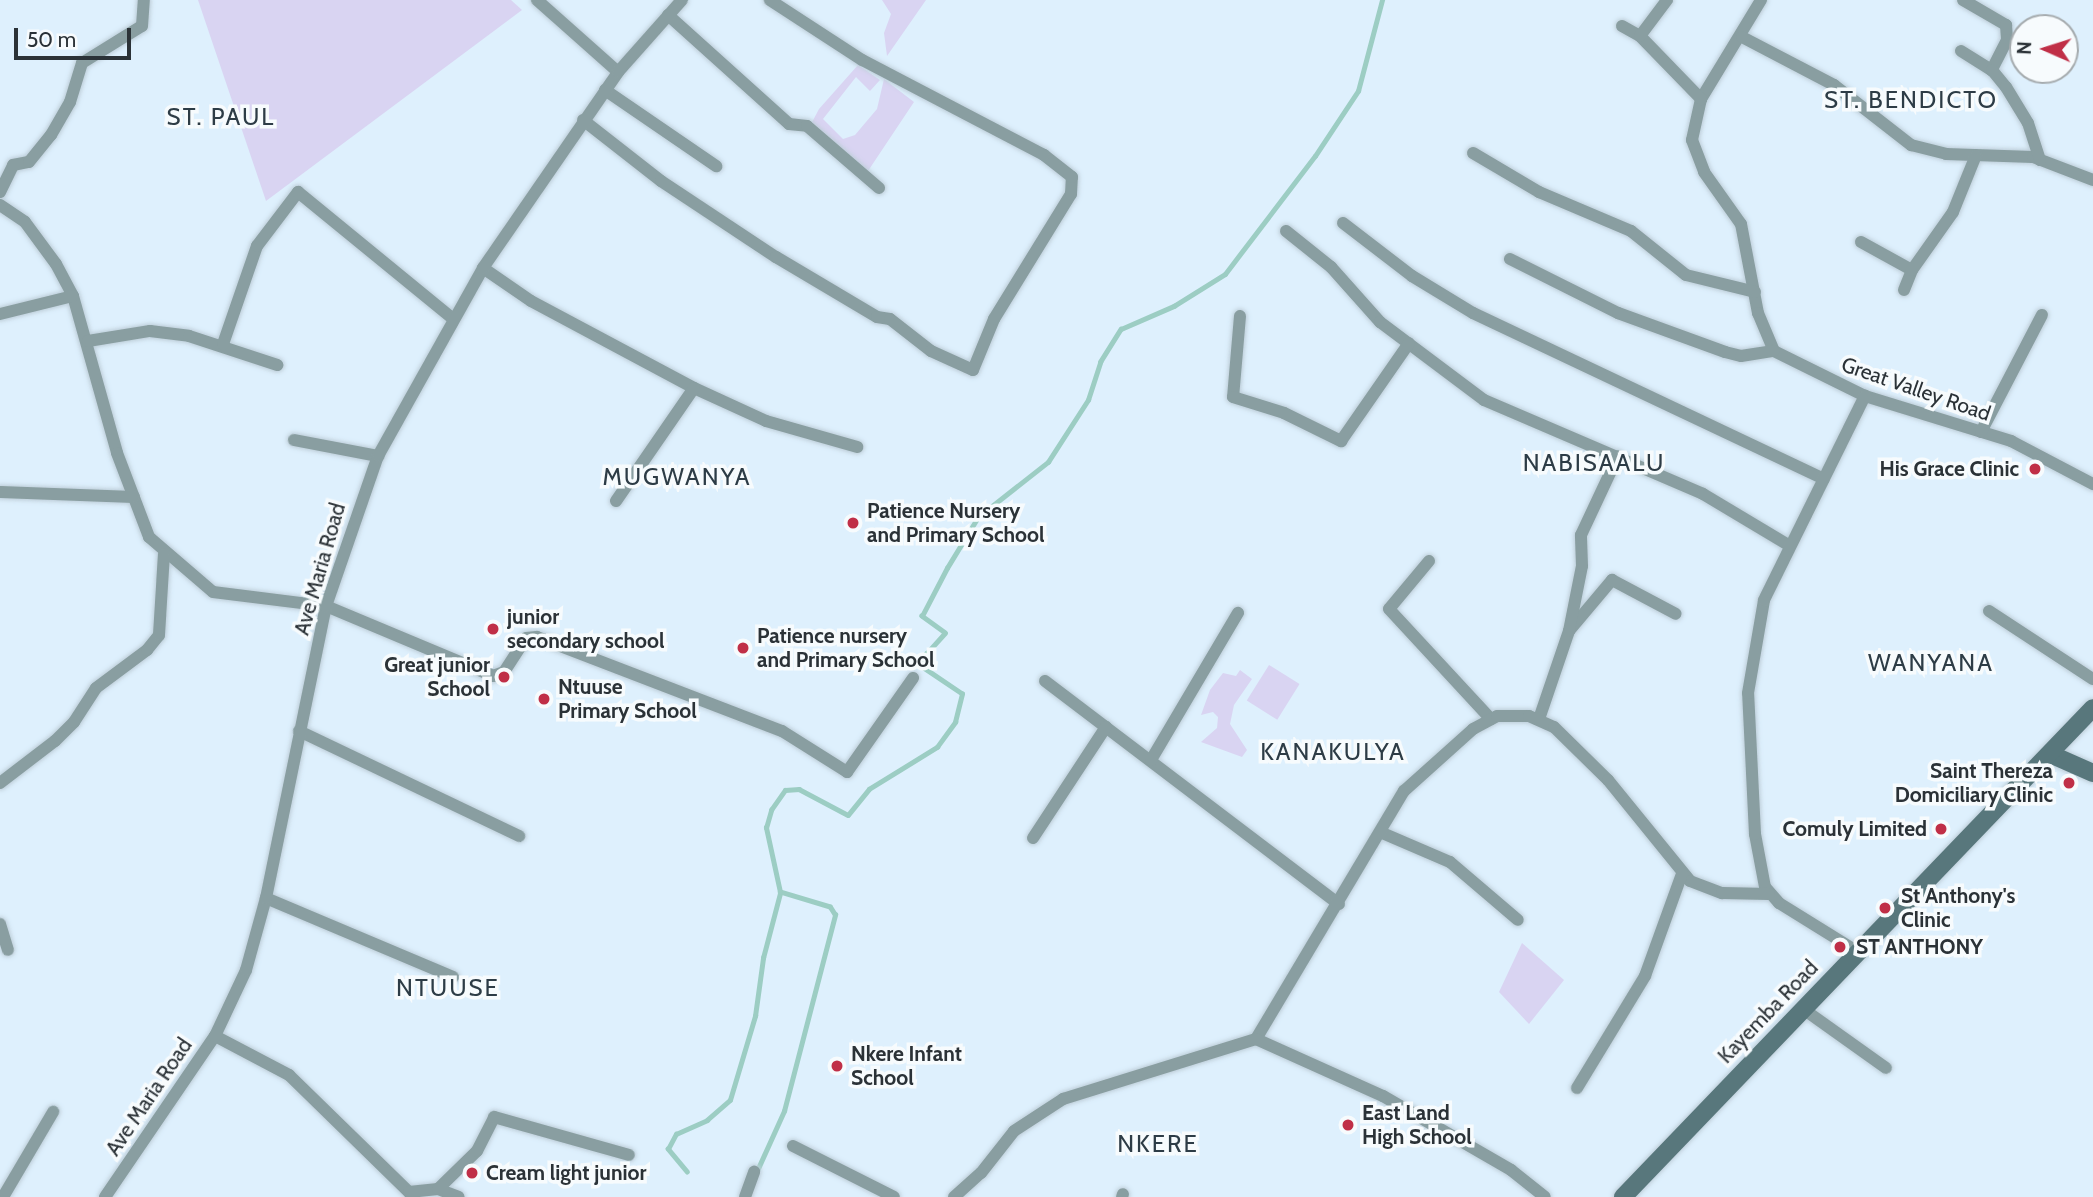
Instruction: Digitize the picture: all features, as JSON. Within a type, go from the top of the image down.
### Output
[{"type":"street","points":[[0,192],[13,165],[29,162],[51,135],[70,102],[82,63],[142,26],[144,0]]},
{"type":"street","points":[[537,0],[618,72]]},
{"type":"street","name":"Ave Maria Road","points":[[105,1197],[215,1035],[246,970],[265,898],[326,606],[378,456],[483,268],[618,72],[682,0]]},
{"type":"street","points":[[583,120],[661,181],[776,257],[877,317],[890,319],[931,351],[973,370],[994,319],[1071,194],[1072,177],[1044,155],[862,60],[770,0]]},
{"type":"street","points":[[1640,36],[1667,0]]},
{"type":"street","points":[[1510,260],[1618,313],[1725,352],[1741,356],[1774,351],[1755,292],[1741,224],[1694,150],[1692,128],[1701,99],[1742,37],[1761,0]]},
{"type":"street","points":[[1962,0],[2006,25],[2007,40],[1992,70]]},
{"type":"street","points":[[668,15],[770,109],[789,124],[807,126],[879,188]]},
{"type":"street","points":[[1622,26],[1640,36],[1701,99]]},
{"type":"street","points":[[1742,37],[1834,85],[1911,145],[1976,155],[2040,160],[2093,180]]},
{"type":"street","points":[[1961,51],[1992,70],[2028,123],[2040,160]]},
{"type":"street","points":[[605,90],[716,166]]},
{"type":"street","points":[[1473,153],[1539,192],[1631,231],[1686,275],[1755,292]]},
{"type":"street","points":[[1904,290],[1912,270],[1953,212],[1976,155]]},
{"type":"street","points":[[223,344],[257,246],[298,192],[453,319]]},
{"type":"street","points":[[0,205],[25,222],[56,264],[72,296],[88,341],[104,408],[149,537],[164,554],[213,592],[326,606],[493,676],[504,672],[526,638],[537,637],[782,731],[847,772],[912,678]]},
{"type":"street","points":[[1343,223],[1412,276],[1473,313],[1824,479]]},
{"type":"street","points":[[1286,231],[1331,267],[1380,323],[1484,400],[1618,456],[1726,506],[1790,546]]},
{"type":"street","points":[[1861,242],[1912,270]]},
{"type":"street","points":[[483,268],[531,301],[694,388],[766,421],[857,447]]},
{"type":"street","points":[[0,314],[72,296]]},
{"type":"street","points":[[1980,432],[2042,315]]},
{"type":"street","points":[[1240,316],[1233,397],[1284,413],[1341,441],[1409,343]]},
{"type":"street","points":[[88,341],[150,331],[223,344],[277,365]]},
{"type":"street","name":"Great Valley Road","points":[[1774,351],[1865,396],[2011,441],[2093,484]]},
{"type":"street","points":[[616,501],[694,388]]},
{"type":"street","points":[[1769,894],[1755,834],[1748,693],[1764,600],[1865,396]]},
{"type":"street","points":[[294,440],[378,456]]},
{"type":"street","points":[[1539,719],[1569,631],[1582,566],[1581,535],[1618,456]]},
{"type":"street","points":[[0,492],[134,498]]},
{"type":"street","points":[[0,783],[55,741],[75,722],[96,688],[147,650],[159,635],[164,554]]},
{"type":"street","points":[[1429,561],[1389,610],[1491,719]]},
{"type":"street","points":[[1569,631],[1612,580],[1676,614]]},
{"type":"street","points":[[1989,611],[2093,679]]},
{"type":"street","points":[[1150,760],[1238,613]]},
{"type":"street","points":[[1045,681],[1339,904]]},
{"type":"street","name":"Kayemba Road","points":[[1623,1197],[2093,708]]},
{"type":"street","points":[[1256,1040],[1410,784],[1473,729],[1491,719],[1513,714],[1539,719],[1608,780],[1682,874],[1722,893],[1769,894],[1858,952]]},
{"type":"street","points":[[1033,838],[1106,727]]},
{"type":"street","points":[[299,731],[519,836]]},
{"type":"street","points":[[2050,754],[2093,773]]},
{"type":"street","points":[[1380,832],[1450,862],[1518,920]]},
{"type":"street","points":[[1577,1088],[1646,976],[1682,874]]},
{"type":"street","points":[[265,898],[453,977]]},
{"type":"street","points":[[0,924],[8,950]]},
{"type":"street","points":[[1802,1008],[1886,1068]]},
{"type":"street","points":[[215,1035],[289,1076],[399,1191],[414,1193],[438,1189],[459,1197]]},
{"type":"street","points":[[954,1197],[981,1173],[1014,1131],[1063,1099],[1256,1040],[1383,1096],[1511,1170],[1545,1197]]},
{"type":"street","points":[[3,1197],[53,1112]]},
{"type":"street","points":[[438,1189],[477,1152],[494,1117],[629,1155]]},
{"type":"street","points":[[793,1146],[894,1197]]},
{"type":"street","points":[[745,1197],[754,1172]]},
{"type":"shaded area","points":[[198,0],[511,0],[522,10],[266,201]]},
{"type":"shaded area","points":[[882,0],[926,0],[887,56],[884,33],[891,14]]},
{"type":"shaded area","points":[[858,65],[880,80],[870,91],[856,77],[823,119],[843,139],[855,135],[877,109],[884,79],[914,102],[868,171],[810,126],[819,109]]},
{"type":"shaded area","points":[[1269,665],[1300,684],[1277,720],[1247,701]]},
{"type":"shaded area","points":[[1240,670],[1252,679],[1234,705],[1230,724],[1247,750],[1242,757],[1201,742],[1217,728],[1218,717],[1213,712],[1201,715],[1210,690],[1223,673],[1236,676]]},
{"type":"shaded area","points":[[1522,943],[1564,980],[1529,1024],[1499,992]]},
{"type":"waterway","points":[[756,1173],[784,1111],[835,915],[830,907],[780,892],[766,828],[771,810],[785,790],[799,789],[848,815],[869,789],[937,747],[955,722],[962,694],[922,667],[926,654],[945,633],[922,616],[947,568],[978,517],[1048,462],[1088,400],[1100,362],[1121,329],[1174,306],[1225,274],[1315,156],[1358,91],[1382,0]]},
{"type":"waterway","points":[[687,1172],[668,1149],[676,1134],[707,1120],[730,1100],[755,1016],[763,958],[780,893]]},
{"type":"place","name":"His Grace Clinic","points":[[2035,469]]},
{"type":"place","name":"Patience Nursery and Primary School","points":[[853,523]]},
{"type":"place","name":"junior secondary school","points":[[493,629]]},
{"type":"place","name":"Patience nursery and Primary School","points":[[743,648]]},
{"type":"place","name":"Great junior School","points":[[504,677]]},
{"type":"place","name":"Ntuuse Primary School","points":[[544,699]]},
{"type":"place","name":"Saint Thereza Domiciliary Clinic","points":[[2069,783]]},
{"type":"place","name":"Comuly Limited","points":[[1941,829]]},
{"type":"place","name":"St Anthony's Clinic","points":[[1885,908]]},
{"type":"place","name":"ST ANTHONY","points":[[1840,947]]},
{"type":"place","name":"Nkere Infant School","points":[[837,1066]]},
{"type":"place","name":"East Land High School","points":[[1348,1125]]},
{"type":"place","name":"Cream light junior","points":[[472,1173]]},
{"type":"district","name":"ST. BENDICTO","points":[[1911,100]]},
{"type":"district","name":"ST. PAUL","points":[[221,117]]},
{"type":"district","name":"NABISAALU","points":[[1594,463]]},
{"type":"district","name":"MUGWANYA","points":[[677,477]]},
{"type":"district","name":"WANYANA","points":[[1931,663]]},
{"type":"district","name":"KANAKULYA","points":[[1333,752]]},
{"type":"district","name":"NTUUSE","points":[[448,988]]},
{"type":"district","name":"NKERE","points":[[1158,1144]]}]
